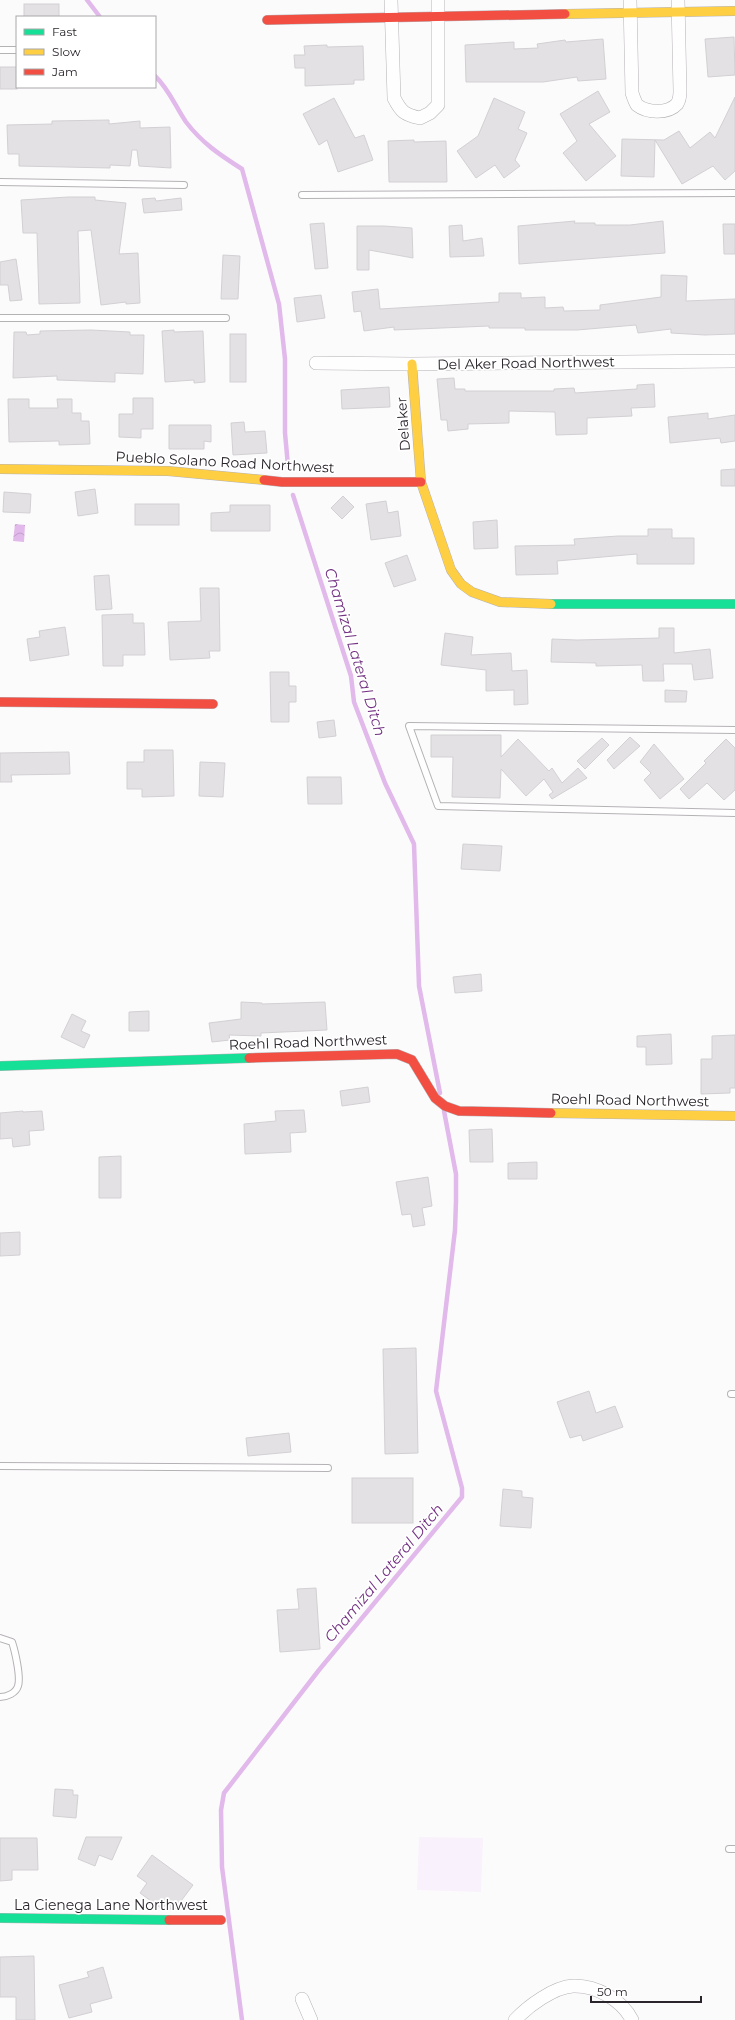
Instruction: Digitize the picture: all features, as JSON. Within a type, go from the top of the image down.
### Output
[{"type":"street","points":[[390,0],[394,98],[400,110],[411,116],[420,118],[430,113],[438,105],[438,0]]},
{"type":"street","points":[[268,20],[438,17],[630,6],[679,6],[735,11]]},
{"type":"street","points":[[630,6],[632,93],[637,104],[644,109],[654,111],[671,108],[678,103],[680,91],[679,6]]},
{"type":"street","name":"Del Aker Road Northwest","points":[[316,363],[412,364],[735,361]]},
{"type":"street","name":"Delaker","points":[[412,364],[421,482]]},
{"type":"street","name":"Pueblo Solano Road Northwest","points":[[0,469],[168,471],[282,482],[421,482]]},
{"type":"street","points":[[421,482],[451,570],[461,584],[472,592],[484,597],[518,604],[735,604]]},
{"type":"street","points":[[0,702],[213,704]]},
{"type":"street","name":"Roehl Road Northwest","points":[[0,1066],[397,1054],[412,1060],[435,1098],[445,1106],[459,1111],[735,1116]]},
{"type":"street","name":"La Cienega Lane Northwest","points":[[0,1918],[221,1920]]},
{"type":"street","points":[[516,2020],[524,2010],[551,1993],[573,1986],[594,1989],[614,1999],[628,2012],[632,2020]]},
{"type":"street","points":[[302,1999],[311,2020]]},
{"type":"lane","points":[[0,50],[16,50]]},
{"type":"lane","points":[[0,182],[184,185]]},
{"type":"lane","points":[[302,195],[735,193]]},
{"type":"lane","points":[[0,318],[226,318]]},
{"type":"lane","points":[[735,730],[408,726],[438,806],[735,813]]},
{"type":"lane","points":[[0,1466],[328,1468]]},
{"type":"lane","points":[[0,1638],[12,1642],[16,1653],[18,1686],[13,1693],[5,1697],[0,1697]]},
{"type":"shaded area","points":[[419,1837],[483,1838],[481,1892],[417,1890]]},
{"type":"water","points":[[15,524],[25,525],[24,542],[13,541]]},
{"type":"building","points":[[24,4],[59,4],[59,16],[24,16]]},
{"type":"building","points":[[734,37],[735,75],[708,77],[705,39]]},
{"type":"building","points":[[603,39],[606,79],[578,81],[577,77],[543,82],[466,82],[465,45],[514,42],[514,49],[538,48],[537,44],[565,40],[566,42]]},
{"type":"building","points":[[327,45],[327,47],[363,46],[364,80],[354,80],[354,84],[305,86],[305,68],[295,68],[294,55],[305,55],[304,46]]},
{"type":"building","points":[[0,67],[16,67],[17,89],[0,89]]},
{"type":"building","points":[[598,91],[610,112],[589,124],[616,156],[586,181],[563,153],[577,141],[560,114]]},
{"type":"building","points":[[735,97],[735,171],[725,180],[713,166],[682,184],[655,140],[654,177],[621,176],[622,139],[664,140],[679,131],[690,148],[710,132],[715,138]]},
{"type":"building","points":[[334,98],[355,138],[364,135],[373,160],[338,172],[327,140],[319,145],[303,114]]},
{"type":"building","points":[[494,98],[525,112],[518,129],[527,133],[515,160],[520,166],[504,178],[495,165],[476,178],[457,151],[478,136]]},
{"type":"building","points":[[109,120],[109,124],[140,121],[140,128],[170,127],[171,168],[139,166],[137,150],[132,150],[130,166],[110,165],[110,168],[19,166],[19,154],[8,154],[7,125],[52,124],[52,121]]},
{"type":"building","points":[[414,140],[414,142],[446,141],[447,182],[389,182],[388,141]]},
{"type":"building","points":[[95,197],[95,200],[126,203],[119,254],[138,253],[140,303],[126,304],[126,302],[101,305],[91,230],[78,231],[80,303],[39,304],[37,233],[23,233],[21,200]]},
{"type":"building","points":[[155,198],[156,201],[181,198],[182,210],[144,213],[142,199]]},
{"type":"building","points":[[575,221],[574,223],[595,223],[595,225],[630,225],[663,221],[665,253],[519,264],[518,226]]},
{"type":"building","points":[[324,223],[328,268],[315,269],[310,224]]},
{"type":"building","points":[[723,224],[735,224],[735,254],[724,254]]},
{"type":"building","points":[[462,225],[463,241],[482,238],[484,256],[450,257],[449,226]]},
{"type":"building","points":[[357,226],[412,228],[413,258],[369,250],[369,270],[357,270]]},
{"type":"building","points":[[223,255],[240,256],[238,299],[221,299]]},
{"type":"building","points":[[16,259],[22,300],[10,301],[8,285],[0,285],[0,262]]},
{"type":"building","points":[[661,275],[687,276],[686,301],[735,299],[735,334],[705,335],[671,333],[671,329],[638,333],[636,325],[577,330],[525,330],[525,328],[489,328],[489,326],[394,330],[394,327],[364,331],[361,311],[354,312],[352,292],[378,289],[380,309],[499,302],[499,293],[521,293],[521,298],[545,297],[545,308],[563,307],[564,311],[600,310],[600,305],[661,297]]},
{"type":"building","points":[[321,295],[325,318],[297,322],[294,298]]},
{"type":"building","points":[[91,330],[130,332],[130,335],[144,335],[143,374],[115,373],[115,382],[57,380],[57,376],[13,378],[14,332],[26,332],[27,335],[40,334],[40,331]]},
{"type":"building","points":[[174,330],[174,332],[203,331],[205,382],[194,383],[194,380],[165,382],[162,331]]},
{"type":"building","points":[[230,334],[246,334],[246,382],[230,382]]},
{"type":"building","points":[[454,378],[455,389],[465,389],[465,391],[554,391],[554,389],[574,388],[575,393],[637,389],[637,385],[654,384],[655,407],[631,408],[632,416],[587,418],[587,434],[556,435],[555,412],[509,411],[509,423],[468,424],[468,429],[448,431],[447,420],[441,420],[437,379]]},
{"type":"building","points":[[389,387],[390,407],[342,409],[341,390]]},
{"type":"building","points":[[133,398],[153,398],[153,429],[141,429],[141,438],[119,437],[119,414],[133,414]]},
{"type":"building","points":[[8,399],[29,399],[29,408],[58,408],[57,399],[72,399],[72,413],[81,413],[81,421],[89,421],[90,444],[59,445],[59,441],[9,442]]},
{"type":"building","points":[[708,413],[708,419],[735,415],[735,441],[721,443],[720,438],[670,443],[668,417]]},
{"type":"building","points":[[244,422],[245,432],[265,431],[267,453],[233,455],[231,423]]},
{"type":"building","points":[[169,425],[211,425],[211,442],[204,441],[204,449],[169,449]]},
{"type":"building","points":[[735,469],[735,486],[721,486],[721,470]]},
{"type":"building","points":[[95,489],[98,513],[78,516],[75,492]]},
{"type":"building","points":[[4,492],[31,494],[30,513],[3,512]]},
{"type":"building","points":[[343,496],[354,507],[342,519],[331,508]]},
{"type":"building","points":[[386,501],[388,513],[398,511],[401,536],[371,540],[366,504]]},
{"type":"building","points":[[135,504],[179,504],[179,525],[135,525]]},
{"type":"building","points":[[230,505],[270,505],[270,531],[211,531],[211,513],[230,512]]},
{"type":"building","points":[[497,520],[498,548],[474,549],[473,522]]},
{"type":"building","points":[[648,529],[672,529],[672,538],[694,538],[694,564],[637,564],[637,554],[557,561],[558,574],[516,575],[515,546],[575,545],[574,539],[618,536],[648,536]]},
{"type":"building","points":[[407,555],[416,580],[394,587],[385,563]]},
{"type":"building","points":[[109,575],[112,609],[96,610],[94,576]]},
{"type":"building","points":[[200,588],[219,588],[220,651],[209,651],[210,658],[170,660],[168,622],[201,621]]},
{"type":"building","points":[[133,614],[133,623],[144,623],[145,655],[123,655],[123,666],[103,666],[102,615]]},
{"type":"building","points":[[65,627],[69,655],[30,661],[27,639],[40,637],[39,631]]},
{"type":"building","points":[[659,628],[674,628],[674,653],[710,649],[713,678],[694,680],[692,664],[663,664],[664,681],[643,681],[642,665],[596,666],[596,663],[551,662],[552,639],[577,640],[659,638]]},
{"type":"building","points":[[445,633],[473,637],[471,655],[511,653],[512,671],[527,670],[528,704],[514,705],[514,690],[486,691],[486,670],[441,665]]},
{"type":"building","points":[[270,672],[289,672],[289,686],[296,686],[296,702],[289,702],[289,722],[271,722]]},
{"type":"building","points":[[665,690],[687,691],[686,702],[665,702]]},
{"type":"building","points":[[334,720],[336,736],[319,738],[317,722]]},
{"type":"building","points":[[431,735],[501,735],[501,757],[518,739],[549,771],[552,768],[562,783],[578,768],[587,778],[552,799],[549,795],[553,792],[544,779],[526,796],[501,769],[500,798],[452,797],[453,757],[431,757]]},
{"type":"building","points":[[630,737],[640,746],[614,769],[607,760]]},
{"type":"building","points":[[602,738],[609,745],[585,769],[577,761]]},
{"type":"building","points":[[726,739],[735,748],[735,790],[724,800],[707,783],[689,799],[680,789],[706,763],[704,761]]},
{"type":"building","points":[[654,744],[684,779],[660,799],[644,780],[651,773],[640,762]]},
{"type":"building","points":[[144,750],[173,750],[174,796],[142,797],[142,789],[127,789],[127,762],[144,762]]},
{"type":"building","points":[[69,752],[70,774],[11,775],[12,782],[0,782],[0,753]]},
{"type":"building","points":[[200,762],[225,763],[223,797],[199,796]]},
{"type":"building","points":[[307,777],[341,777],[342,804],[308,804]]},
{"type":"building","points":[[463,844],[502,846],[500,871],[461,869]]},
{"type":"building","points":[[481,974],[482,991],[455,993],[453,977]]},
{"type":"building","points":[[241,1002],[262,1004],[325,1002],[327,1030],[261,1033],[261,1036],[229,1035],[230,1040],[212,1042],[209,1023],[241,1019]]},
{"type":"building","points":[[149,1011],[149,1031],[129,1031],[129,1012]]},
{"type":"building","points":[[72,1014],[86,1021],[81,1031],[90,1035],[84,1048],[61,1037]]},
{"type":"building","points":[[671,1034],[672,1064],[646,1065],[646,1047],[637,1047],[637,1036]]},
{"type":"building","points":[[735,1035],[735,1088],[730,1088],[730,1093],[701,1094],[701,1059],[712,1059],[712,1036]]},
{"type":"building","points":[[368,1087],[370,1102],[342,1106],[340,1091]]},
{"type":"building","points":[[304,1110],[306,1132],[290,1133],[291,1152],[245,1154],[244,1124],[276,1121],[275,1111]]},
{"type":"building","points":[[42,1111],[44,1130],[29,1131],[30,1145],[13,1147],[12,1138],[0,1139],[0,1113]]},
{"type":"building","points":[[492,1129],[493,1162],[470,1162],[469,1130]]},
{"type":"building","points":[[121,1156],[121,1198],[99,1198],[99,1157]]},
{"type":"building","points":[[537,1162],[537,1179],[508,1179],[508,1163]]},
{"type":"building","points":[[428,1177],[432,1206],[422,1208],[425,1225],[413,1227],[411,1214],[402,1215],[396,1182]]},
{"type":"building","points":[[20,1232],[20,1255],[0,1256],[0,1233]]},
{"type":"building","points":[[416,1348],[418,1453],[385,1454],[383,1349]]},
{"type":"building","points":[[589,1391],[596,1413],[615,1406],[623,1427],[583,1441],[581,1435],[570,1438],[557,1402]]},
{"type":"building","points":[[289,1433],[291,1452],[248,1456],[246,1438]]},
{"type":"building","points":[[352,1478],[413,1478],[413,1523],[352,1523]]},
{"type":"building","points":[[503,1489],[522,1491],[522,1497],[533,1498],[531,1528],[500,1526]]},
{"type":"building","points":[[316,1588],[320,1649],[280,1652],[277,1610],[299,1609],[297,1589]]},
{"type":"building","points":[[55,1789],[73,1790],[73,1795],[78,1795],[76,1818],[53,1816]]},
{"type":"building","points":[[86,1837],[122,1837],[112,1860],[99,1855],[95,1866],[78,1859]]},
{"type":"building","points":[[0,1838],[37,1838],[38,1870],[12,1870],[12,1880],[0,1881]]},
{"type":"building","points":[[152,1855],[193,1885],[175,1909],[162,1909],[140,1893],[147,1883],[137,1876]]},
{"type":"building","points":[[34,1956],[35,2020],[16,2020],[16,1997],[0,1997],[0,1957]]},
{"type":"building","points":[[103,1967],[112,1998],[90,2004],[92,2012],[69,2018],[59,1985],[89,1977],[87,1972]]},
{"type":"waterway","name":"Chamizal Lateral Ditch","points":[[87,0],[99,16]]},
{"type":"waterway","name":"Chamizal Lateral Ditch","points":[[156,77],[168,92],[186,122],[198,136],[219,154],[242,169],[279,304],[285,359],[285,433],[288,466]]},
{"type":"waterway","name":"Chamizal Lateral Ditch","points":[[293,495],[351,676],[354,702],[385,783],[414,844],[419,986],[440,1093]]},
{"type":"waterway","name":"Chamizal Lateral Ditch","points":[[242,2020],[222,1867],[221,1810],[224,1793],[319,1670],[462,1497],[462,1488],[436,1391],[455,1230],[456,1201],[456,1174],[444,1111]]},
{"type":"traffic: fast","points":[[551,604],[735,604]]},
{"type":"traffic: fast","points":[[0,1066],[249,1058]]},
{"type":"traffic: fast","points":[[0,1918],[169,1920]]},
{"type":"traffic: slow","points":[[565,14],[735,11]]},
{"type":"traffic: slow","points":[[412,364],[421,482],[451,570],[461,584],[472,592],[500,602],[551,604]]},
{"type":"traffic: slow","points":[[0,469],[168,471],[264,480]]},
{"type":"traffic: slow","points":[[551,1113],[735,1116]]},
{"type":"traffic: jam","points":[[267,20],[565,14]]},
{"type":"traffic: jam","points":[[264,480],[282,482],[421,482]]},
{"type":"traffic: jam","points":[[0,702],[213,704]]},
{"type":"traffic: jam","points":[[249,1058],[397,1054],[412,1060],[435,1098],[445,1106],[459,1111],[551,1113]]},
{"type":"traffic: jam","points":[[169,1920],[221,1920]]}]
